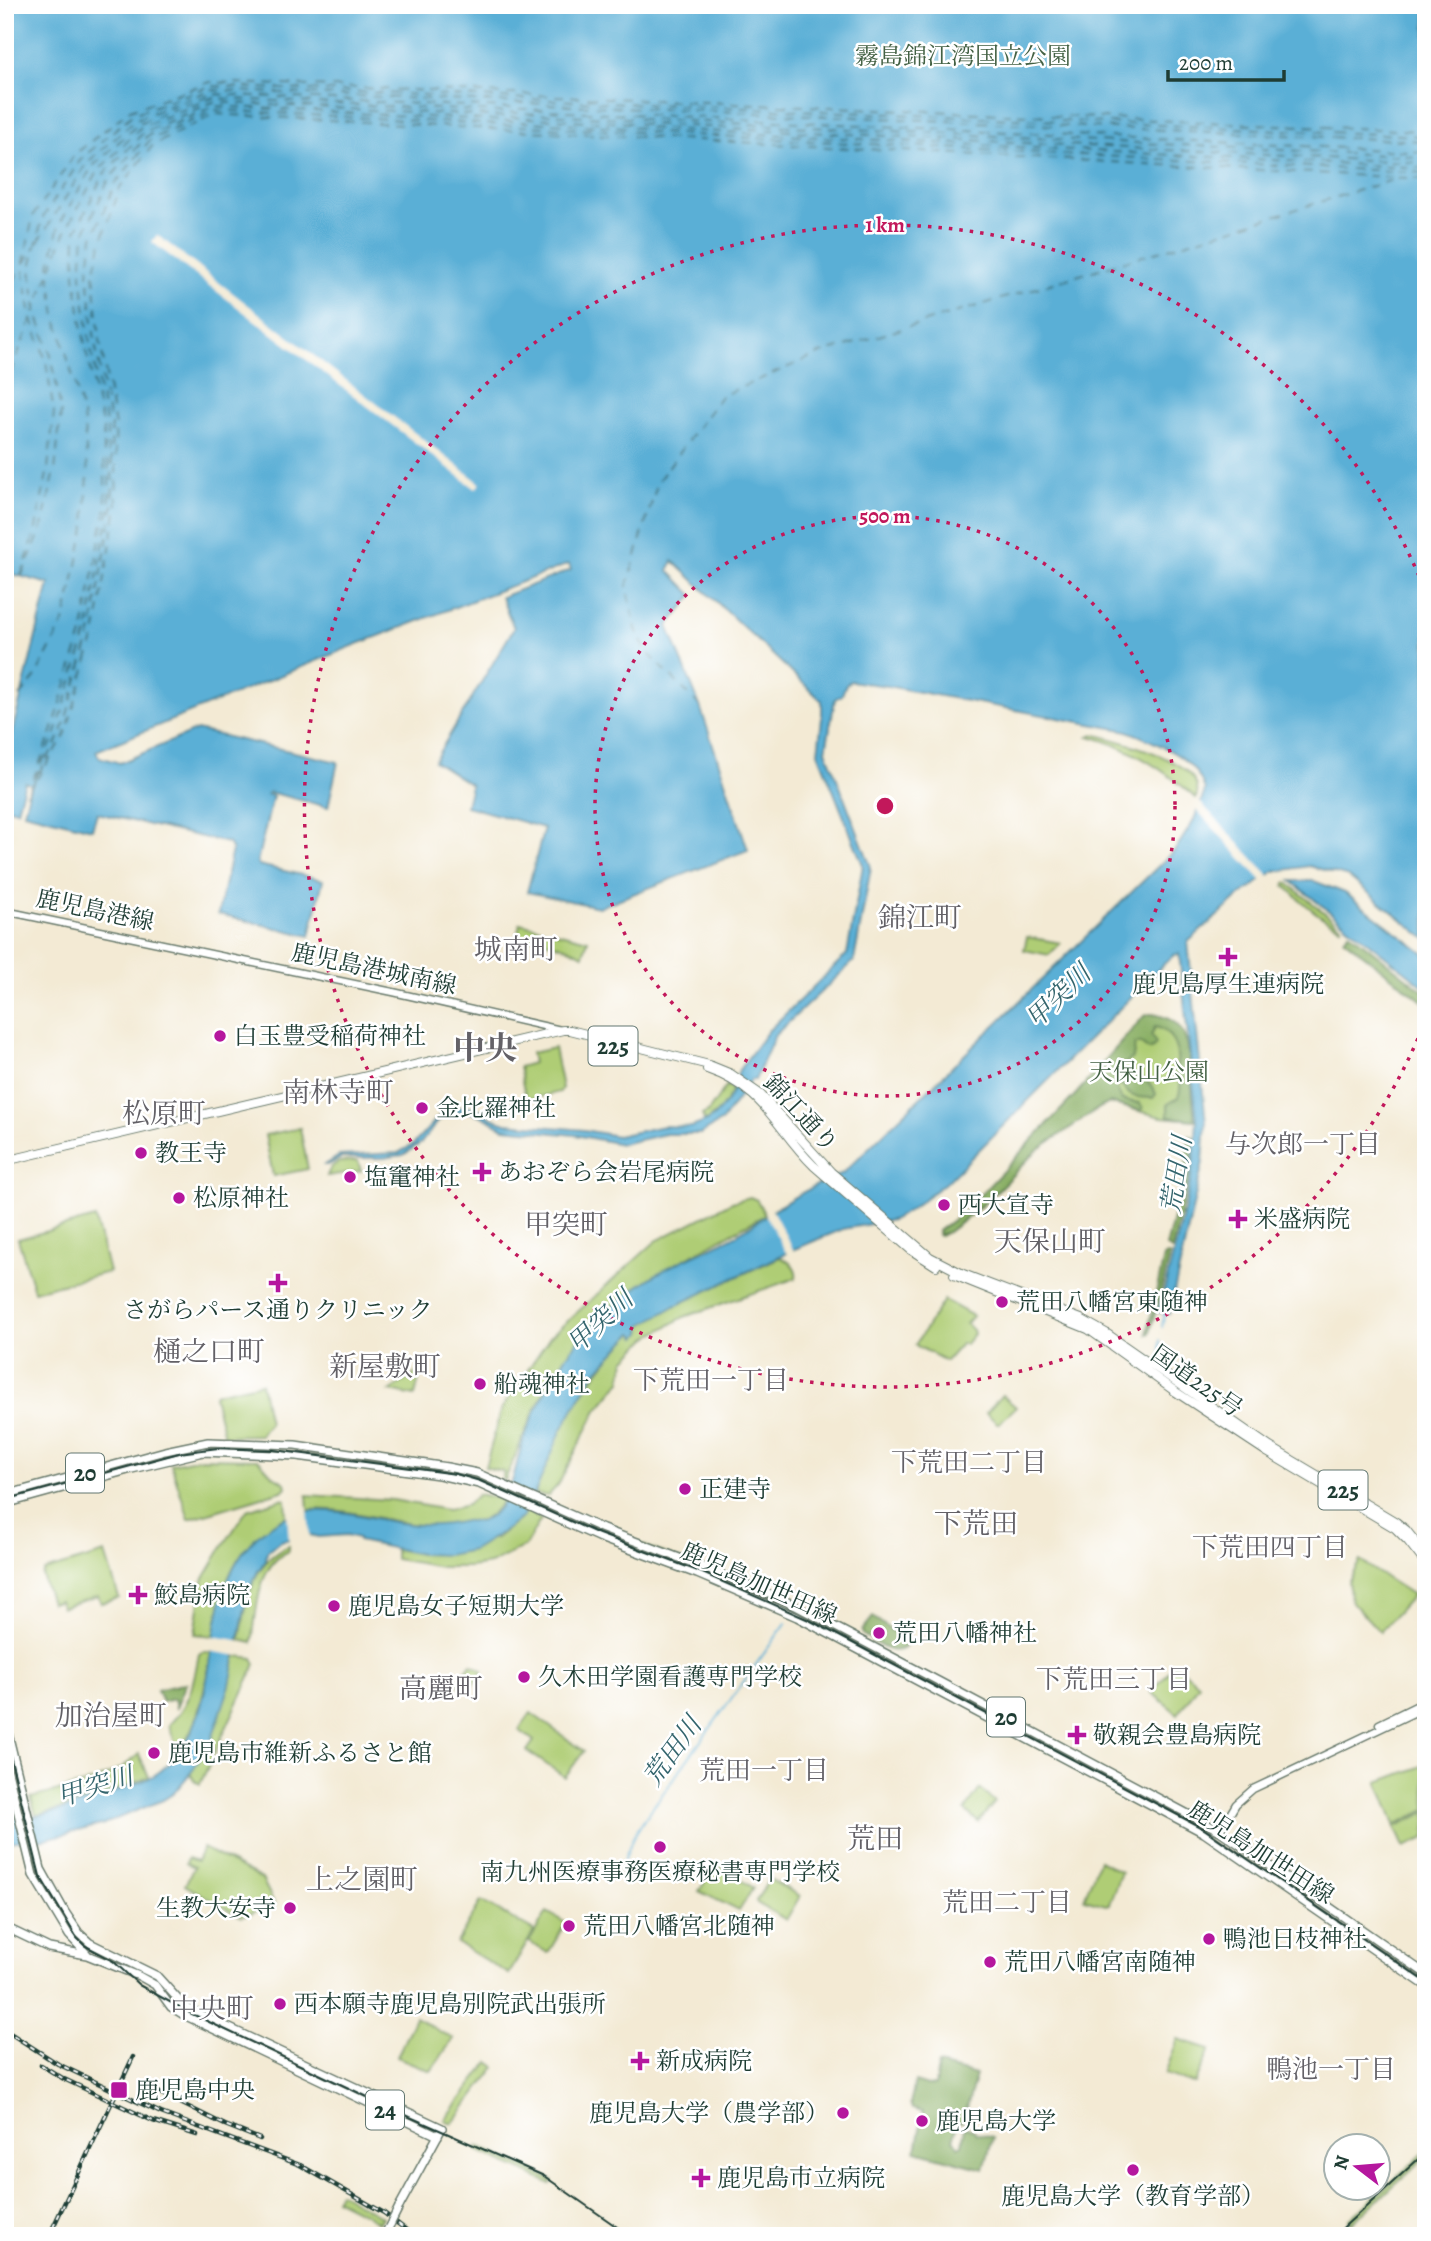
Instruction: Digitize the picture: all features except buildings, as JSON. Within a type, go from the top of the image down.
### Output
[{"type":"highway","name":"錦江通り","points":[[563,1030],[709,1065],[732,1077],[778,1111],[828,1173],[928,1259]]},
{"type":"highway","name":"225","points":[[5,1161],[563,1030]]},
{"type":"highway","name":"国道225号","points":[[928,1259],[969,1283],[1088,1329],[1270,1447],[1396,1522],[1426,1555]]},
{"type":"highway","name":"国道225号","points":[[1176,1387],[1267,1452],[1395,1528],[1426,1564]]},
{"type":"main road","name":"鹿児島港線","points":[[5,911],[178,946]]},
{"type":"main road","name":"鹿児島港城南線","points":[[178,946],[563,1030]]},
{"type":"main road","name":"鹿児島加世田線","points":[[5,1495],[165,1451],[208,1442],[310,1447],[459,1469],[788,1602],[1220,1831],[1426,1974]]},
{"type":"main road","name":"鹿児島加世田線","points":[[5,1504],[203,1452],[297,1456],[449,1477],[495,1491],[600,1538],[697,1574],[794,1616],[1194,1828],[1426,1986]]},
{"type":"main road","points":[[1220,1831],[1236,1804],[1253,1789],[1364,1735],[1373,1727],[1426,1706]]},
{"type":"main road","points":[[5,1721],[37,1883],[76,1944],[88,1955]]},
{"type":"main road","points":[[5,1759],[24,1815]]},
{"type":"main road","points":[[30,1844],[46,1881],[79,1933],[88,1941]]},
{"type":"main road","name":"24","points":[[5,1927],[49,1948],[88,1955],[150,1982],[159,1989],[170,2007],[184,2015],[440,2132]]},
{"type":"main road","points":[[62,1949],[88,1941]]},
{"type":"main road","name":"24","points":[[88,1941],[158,1976],[185,2007],[440,2132]]},
{"type":"main road","name":"24","points":[[384,2236],[440,2132]]},
{"type":"green space","points":[[1093,734],[1139,747],[1176,764],[1189,774],[1197,785],[1196,798],[1146,761],[1089,736]]},
{"type":"green space","points":[[1286,882],[1341,927],[1311,909],[1285,886]]},
{"type":"green space","points":[[520,923],[588,940],[583,955],[551,943],[517,937]]},
{"type":"green space","points":[[1349,932],[1426,993],[1426,1004],[1344,939]]},
{"type":"green space","points":[[1027,937],[1061,943],[1049,955],[1024,950]]},
{"type":"green space","name":"天保山公園","points":[[1150,1014],[1172,1021],[1184,1034],[1189,1053],[1195,1120],[1161,1117],[1110,1103],[1101,1107],[1041,1146],[978,1209],[953,1228],[938,1235],[938,1231],[967,1209],[1077,1093],[1144,1016]]},
{"type":"green space","name":"天保山公園","points":[[1150,1014],[1172,1021],[1184,1034],[1189,1053],[1195,1120],[1168,1117],[1168,1104],[1178,1098],[1180,1091],[1180,1080],[1175,1070],[1176,1050],[1171,1038],[1155,1027],[1151,1036],[1156,1043],[1154,1047],[1149,1050],[1141,1044],[1135,1044],[1133,1058],[1116,1072],[1117,1075],[1126,1077],[1132,1074],[1147,1081],[1152,1087],[1156,1094],[1153,1098],[1139,1097],[1117,1084],[1122,1100],[1139,1103],[1142,1111],[1110,1103],[1101,1107],[1036,1151],[989,1199],[948,1232],[939,1235],[938,1231],[967,1209],[1077,1093],[1144,1016]]},
{"type":"green space","points":[[554,1048],[562,1088],[560,1092],[526,1100],[519,1067],[533,1063],[531,1053]]},
{"type":"green space","points":[[727,1085],[733,1090],[721,1109],[705,1122],[702,1115],[708,1112]]},
{"type":"green space","points":[[300,1128],[308,1169],[273,1176],[265,1135]]},
{"type":"green space","points":[[1189,1136],[1194,1137],[1191,1167],[1172,1250],[1166,1247],[1186,1167]]},
{"type":"green space","points":[[358,1161],[361,1171],[327,1176],[335,1164]]},
{"type":"green space","points":[[750,1197],[757,1200],[765,1215],[656,1276],[606,1314],[584,1336],[564,1360],[547,1388],[505,1480],[502,1479],[504,1472],[485,1467],[502,1408],[550,1337],[656,1241],[732,1202]]},
{"type":"green space","points":[[95,1218],[109,1272],[34,1291],[18,1239]]},
{"type":"green space","points":[[1170,1256],[1150,1333],[1147,1334],[1164,1257]]},
{"type":"green space","points":[[780,1257],[792,1265],[796,1278],[684,1317],[647,1338],[625,1360],[621,1381],[597,1410],[558,1485],[548,1496],[535,1494],[553,1446],[565,1424],[592,1381],[623,1342],[653,1317]]},
{"type":"green space","points":[[944,1300],[973,1316],[966,1324],[974,1334],[946,1361],[915,1345]]},
{"type":"green space","points":[[418,1372],[420,1374],[415,1396],[390,1391]]},
{"type":"green space","points":[[261,1383],[269,1423],[260,1435],[224,1436],[214,1396],[216,1393]]},
{"type":"green space","points":[[1002,1395],[1016,1407],[998,1424],[986,1413]]},
{"type":"green space","points":[[201,1458],[258,1459],[272,1475],[285,1483],[286,1487],[282,1491],[189,1519],[171,1464]]},
{"type":"green space","points":[[478,1494],[504,1499],[495,1511],[483,1520],[444,1525],[406,1523],[348,1512],[308,1510],[307,1495],[393,1500],[447,1510],[467,1505]]},
{"type":"green space","points":[[286,1500],[287,1516],[254,1540],[234,1566],[222,1597],[214,1636],[195,1634],[203,1580],[223,1546],[247,1510]]},
{"type":"green space","points":[[526,1509],[541,1519],[525,1546],[490,1564],[441,1567],[395,1559],[395,1549],[421,1554],[496,1538],[522,1517]]},
{"type":"green space","points":[[560,1513],[691,1564],[689,1568],[558,1516]]},
{"type":"green space","points":[[289,1546],[289,1551],[278,1558],[264,1578],[257,1604],[252,1643],[240,1640],[248,1598],[258,1573],[276,1553]]},
{"type":"green space","points":[[105,1553],[119,1598],[101,1603],[98,1596],[62,1607],[59,1601],[51,1603],[42,1575],[44,1571]]},
{"type":"green space","points":[[1360,1561],[1413,1595],[1380,1632],[1351,1601],[1348,1582]]},
{"type":"green space","name":"荒田八幡神社","points":[[873,1617],[909,1643],[892,1651],[863,1635],[862,1631]]},
{"type":"green space","points":[[211,1652],[204,1691],[192,1729],[178,1752],[169,1725],[187,1700],[199,1654]]},
{"type":"green space","points":[[236,1656],[253,1658],[256,1664],[200,1784],[190,1773],[213,1731]]},
{"type":"green space","points":[[471,1664],[483,1671],[468,1691],[457,1683]]},
{"type":"green space","points":[[1175,1664],[1199,1684],[1178,1714],[1151,1692]]},
{"type":"green space","points":[[186,1683],[176,1708],[174,1699],[162,1702],[157,1690]]},
{"type":"green space","points":[[531,1713],[584,1751],[565,1777],[527,1751],[534,1741],[519,1730]]},
{"type":"green space","points":[[139,1754],[149,1777],[99,1797],[36,1816],[31,1798],[102,1778],[128,1764]]},
{"type":"green space","points":[[1425,1765],[1426,1810],[1395,1825],[1378,1782]]},
{"type":"green space","points":[[980,1789],[995,1802],[978,1822],[965,1810]]},
{"type":"green space","points":[[1426,1812],[1426,1838],[1404,1847],[1395,1827]]},
{"type":"green space","points":[[203,1848],[262,1879],[275,1905],[241,1917],[185,1885],[194,1867],[186,1863],[188,1858],[197,1861]]},
{"type":"green space","points":[[1099,1860],[1121,1872],[1109,1904],[1106,1905],[1084,1899]]},
{"type":"green space","points":[[717,1864],[753,1888],[739,1911],[699,1891]]},
{"type":"green space","points":[[769,1879],[800,1896],[786,1920],[756,1901]]},
{"type":"green space","points":[[481,1901],[534,1931],[509,1974],[457,1943]]},
{"type":"green space","points":[[547,1912],[566,1923],[548,1953],[529,1942]]},
{"type":"green space","points":[[415,2017],[453,2039],[431,2071],[397,2057]]},
{"type":"green space","points":[[1178,2039],[1210,2049],[1195,2084],[1165,2074]]},
{"type":"green space","points":[[489,2062],[496,2067],[452,2124],[445,2120]]},
{"type":"green space","points":[[938,2065],[976,2075],[963,2122],[958,2122],[953,2139],[959,2146],[962,2144],[965,2127],[993,2137],[984,2169],[916,2151],[923,2112],[912,2109],[910,2104],[915,2082],[935,2085]]},
{"type":"green space","points":[[478,2146],[553,2180],[551,2184],[477,2150]]},
{"type":"green space","points":[[1426,2151],[1426,2156],[1392,2187],[1392,2181]]},
{"type":"green space","points":[[339,2192],[382,2217],[378,2223],[335,2199]]},
{"type":"green space","points":[[1369,2202],[1375,2202],[1352,2223],[1349,2220]]},
{"type":"water","name":"甲突川","points":[[5,5],[1426,5],[1426,939],[1349,877],[1309,866],[1273,872],[1241,895],[1188,942],[1206,1123],[1203,1162],[1169,1314],[1157,1312],[1188,1191],[1197,1120],[1179,954],[1166,962],[949,1180],[908,1211],[892,1220],[843,1229],[795,1249],[675,1306],[642,1325],[641,1333],[637,1337],[633,1333],[593,1375],[561,1431],[522,1517],[510,1527],[473,1550],[447,1555],[421,1554],[358,1541],[358,1538],[347,1535],[310,1535],[280,1541],[267,1552],[266,1560],[248,1592],[230,1685],[212,1739],[193,1770],[174,1793],[101,1825],[45,1839],[5,1842],[5,1819],[58,1811],[131,1786],[153,1776],[178,1754],[194,1726],[204,1695],[223,1593],[236,1563],[256,1537],[274,1523],[309,1511],[344,1512],[425,1525],[480,1522],[493,1514],[507,1496],[524,1439],[546,1390],[565,1358],[591,1327],[621,1299],[654,1275],[736,1234],[798,1195],[843,1173],[1175,850],[1193,822],[1205,791],[1201,779],[1185,761],[1163,747],[1128,731],[850,681],[842,695],[835,699],[826,750],[871,867],[854,961],[775,1035],[755,1080],[751,1080],[722,1121],[700,1134],[666,1134],[621,1144],[575,1135],[504,1128],[480,1115],[465,1111],[454,1112],[439,1120],[421,1143],[403,1155],[341,1158],[325,1165],[339,1156],[398,1153],[413,1145],[443,1112],[465,1106],[479,1109],[506,1123],[584,1130],[617,1136],[663,1126],[692,1127],[715,1115],[733,1090],[739,1070],[768,1031],[847,954],[863,865],[818,752],[822,701],[673,561],[668,570],[693,595],[668,626],[700,706],[748,850],[599,907],[527,892],[544,828],[466,806],[471,785],[434,761],[514,628],[501,597],[571,570],[569,564],[355,645],[96,751],[99,757],[120,763],[197,730],[338,762],[328,807],[269,792],[267,794],[273,796],[257,862],[259,865],[323,880],[310,936],[218,914],[232,850],[228,843],[97,813],[92,829],[24,812],[31,784],[25,782],[17,810],[5,807],[5,761],[49,584],[5,572]]},
{"type":"water","points":[[1291,881],[1314,881],[1345,893],[1426,955],[1426,988]]},
{"type":"pier","points":[[157,235],[480,483],[476,489],[152,242]]},
{"type":"pier","points":[[1199,801],[1271,878],[1264,883],[1195,808]]},
{"type":"pier","points":[[771,1208],[795,1253],[788,1256],[764,1212]]},
{"type":"pier","points":[[308,1507],[310,1538],[289,1543],[287,1513]]},
{"type":"pier","points":[[212,1636],[243,1641],[240,1656],[208,1651]]},
{"type":"waterway","name":"荒田川","points":[[1162,1327],[1165,1312]]},
{"type":"waterway","name":"荒田川","points":[[1160,1340],[1161,1357],[1171,1365]]},
{"type":"waterway","name":"荒田川","points":[[620,1872],[632,1839],[643,1821],[786,1623]]},
{"type":"ferry route","points":[[21,576],[35,533],[48,469],[54,413],[46,361],[31,316],[23,267],[33,216],[75,154],[130,110],[210,82],[1426,131]]},
{"type":"ferry route","points":[[22,575],[41,531],[55,471],[61,412],[52,359],[36,310],[31,268],[42,219],[81,159],[133,114],[210,86],[1426,136]]},
{"type":"ferry route","points":[[38,242],[87,163],[136,119],[211,90],[1426,141]]},
{"type":"ferry route","points":[[20,696],[35,678],[65,620],[85,528],[88,473],[83,414],[56,316],[49,269],[59,225],[92,167],[139,123],[212,94],[1426,152]]},
{"type":"ferry route","points":[[5,387],[67,228],[98,171],[141,127],[212,98],[1426,157]]},
{"type":"ferry route","points":[[27,794],[52,732],[83,631],[106,507],[103,429],[85,346],[75,275],[76,231],[103,175],[144,132],[213,102],[1426,163]]},
{"type":"ferry route","points":[[35,778],[56,733],[87,633],[110,507],[107,428],[90,344],[81,275],[84,234],[109,179],[147,136],[214,106],[1426,168]]},
{"type":"ferry route","points":[[31,787],[61,735],[91,634],[113,507],[111,427],[95,343],[88,274],[93,237],[115,184],[150,140],[215,110],[1426,173]]},
{"type":"ferry route","points":[[37,779],[65,736],[95,636],[117,507],[115,426],[100,341],[94,274],[102,240],[120,188],[153,145],[215,114],[1426,179]]},
{"type":"ferry route","points":[[700,706],[646,651],[636,629],[627,586],[658,481],[721,396],[816,355],[1399,178]]},
{"type":"ferry route","points":[[25,263],[35,246]]},
{"type":"ferry route","points":[[5,294],[22,267]]},
{"type":"tram line","points":[[5,1500],[179,1453],[218,1448],[274,1450],[456,1474],[480,1481],[599,1534],[698,1571],[811,1621],[1204,1829],[1426,1982]]},
{"type":"tram line","points":[[5,1735],[40,1876],[77,1938],[84,1945],[113,1961],[139,1985],[188,2012],[410,2117],[544,2176],[630,2236]]},
{"type":"tram line","points":[[1334,2236],[1426,2152]]},
{"type":"railway","points":[[5,2030],[58,2064],[161,2113],[300,2165],[384,2213],[414,2236]]},
{"type":"railway","points":[[49,2236],[133,2057]]},
{"type":"railway","points":[[41,2065],[64,2079],[153,2121],[197,2135]]},
{"type":"railway","points":[[146,2086],[260,2139]]},
{"type":"place","name":"鹿児島厚生連病院","points":[[1228,957]]},
{"type":"place","name":"白玉豊受稲荷神社","points":[[220,1036]]},
{"type":"place","name":"金比羅神社","points":[[422,1108]]},
{"type":"place","name":"教王寺","points":[[141,1153]]},
{"type":"place","name":"あおぞら会岩尾病院","points":[[482,1172]]},
{"type":"place","name":"塩竃神社","points":[[350,1177]]},
{"type":"place","name":"松原神社","points":[[179,1198]]},
{"type":"place","name":"西大宣寺","points":[[944,1205]]},
{"type":"place","name":"米盛病院","points":[[1238,1219]]},
{"type":"place","name":"さがらパース通りクリニック","points":[[278,1283]]},
{"type":"place","name":"荒田八幡宮東随神","points":[[1002,1302]]},
{"type":"place","name":"船魂神社","points":[[480,1384]]},
{"type":"place","name":"正建寺","points":[[685,1489]]},
{"type":"place","name":"鮫島病院","points":[[138,1595]]},
{"type":"place","name":"鹿児島女子短期大学","points":[[334,1606]]},
{"type":"place","name":"荒田八幡神社","points":[[879,1633]]},
{"type":"place","name":"久木田学園看護専門学校","points":[[524,1677]]},
{"type":"place","name":"敬親会豊島病院","points":[[1077,1735]]},
{"type":"place","name":"鹿児島市維新ふるさと館","points":[[154,1753]]},
{"type":"place","name":"南九州医療事務医療秘書専門学校","points":[[660,1847]]},
{"type":"place","name":"生教大安寺","points":[[290,1908]]},
{"type":"place","name":"荒田八幡宮北随神","points":[[569,1926]]},
{"type":"place","name":"鴨池日枝神社","points":[[1209,1939]]},
{"type":"place","name":"荒田八幡宮南随神","points":[[990,1962]]},
{"type":"place","name":"西本願寺鹿児島別院武出張所","points":[[280,2004]]},
{"type":"place","name":"新成病院","points":[[640,2061]]},
{"type":"place","name":"鹿児島中央","points":[[119,2090]]},
{"type":"place","name":"鹿児島大学（農学部）","points":[[843,2113]]},
{"type":"place","name":"鹿児島大学","points":[[922,2121]]},
{"type":"place","name":"鹿児島大学（教育学部）","points":[[1133,2170]]},
{"type":"place","name":"鹿児島市立病院","points":[[701,2178]]},
{"type":"district","name":"錦江町","points":[[920,917]]},
{"type":"district","name":"城南町","points":[[516,949]]},
{"type":"district","name":"中央","points":[[485,1048]]},
{"type":"district","name":"南林寺町","points":[[338,1092]]},
{"type":"district","name":"松原町","points":[[164,1113]]},
{"type":"district","name":"与次郎一丁目","points":[[1303,1144]]},
{"type":"district","name":"甲突町","points":[[566,1224]]},
{"type":"district","name":"天保山町","points":[[1050,1241]]},
{"type":"district","name":"樋之口町","points":[[209,1351]]},
{"type":"district","name":"新屋敷町","points":[[385,1366]]},
{"type":"district","name":"下荒田一丁目","points":[[711,1380]]},
{"type":"district","name":"下荒田二丁目","points":[[969,1462]]},
{"type":"district","name":"下荒田","points":[[976,1523]]},
{"type":"district","name":"下荒田四丁目","points":[[1270,1547]]},
{"type":"district","name":"下荒田三丁目","points":[[1114,1679]]},
{"type":"district","name":"高麗町","points":[[441,1688]]},
{"type":"district","name":"加治屋町","points":[[111,1715]]},
{"type":"district","name":"荒田一丁目","points":[[764,1770]]},
{"type":"district","name":"荒田","points":[[875,1838]]},
{"type":"district","name":"上之園町","points":[[362,1879]]},
{"type":"district","name":"荒田二丁目","points":[[1007,1902]]},
{"type":"district","name":"中央町","points":[[212,2008]]},
{"type":"district","name":"鴨池一丁目","points":[[1331,2069]]},
{"type":"park label","name":"霧島錦江湾国立公園","points":[[963,56]]}]
